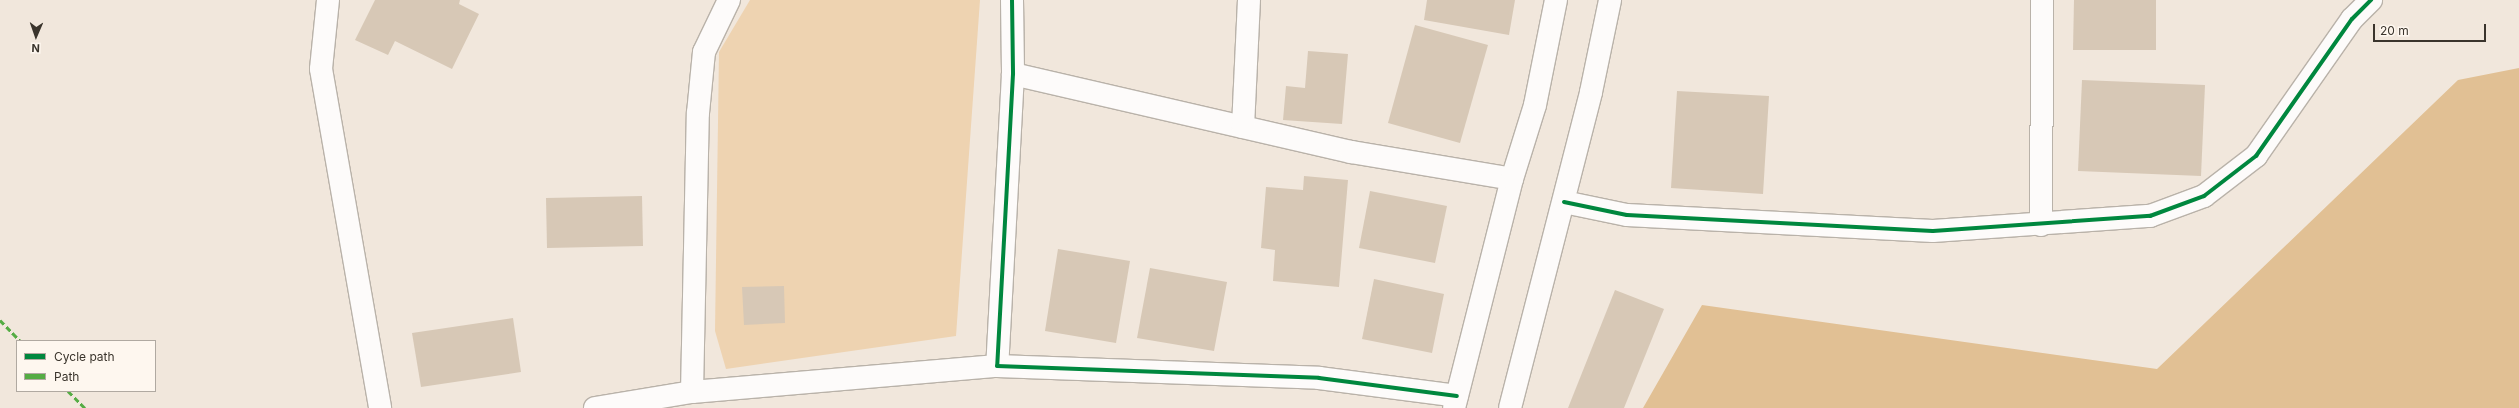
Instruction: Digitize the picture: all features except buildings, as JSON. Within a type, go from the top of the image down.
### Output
[{"type":"street","points":[[328,0],[321,69],[380,408]]},
{"type":"street","points":[[692,392],[698,113],[704,52],[729,0]]},
{"type":"street","points":[[997,366],[1013,74],[1012,0]]},
{"type":"street","points":[[1243,127],[1249,0]]},
{"type":"street","points":[[595,408],[692,392],[997,366],[1319,378],[1455,402],[1512,179],[1535,105],[1556,0]]},
{"type":"street","points":[[1510,408],[1564,202],[1610,0]]},
{"type":"street","points":[[2041,225],[2042,0]]},
{"type":"street","points":[[1564,202],[1627,215],[1933,231],[2041,225],[2150,216],[2204,196],[2232,178],[2256,156],[2352,19],[2371,0]]},
{"type":"street","points":[[1013,74],[1351,152],[1512,179]]},
{"type":"shaded area","points":[[750,0],[980,0],[956,336],[726,369],[715,331],[719,52]]},
{"type":"shaded area","points":[[2519,68],[2519,408],[1643,408],[1702,305],[2157,369],[2458,80]]},
{"type":"marked path","points":[[0,320],[19,340]]},
{"type":"marked path","points":[[69,392],[85,408]]},
{"type":"cycle path","points":[[1012,0],[1013,74],[997,366],[1319,378],[1457,396]]},
{"type":"cycle path","points":[[1564,202],[1627,215],[1933,231],[2150,216],[2204,196],[2256,156],[2352,19],[2371,0]]}]
